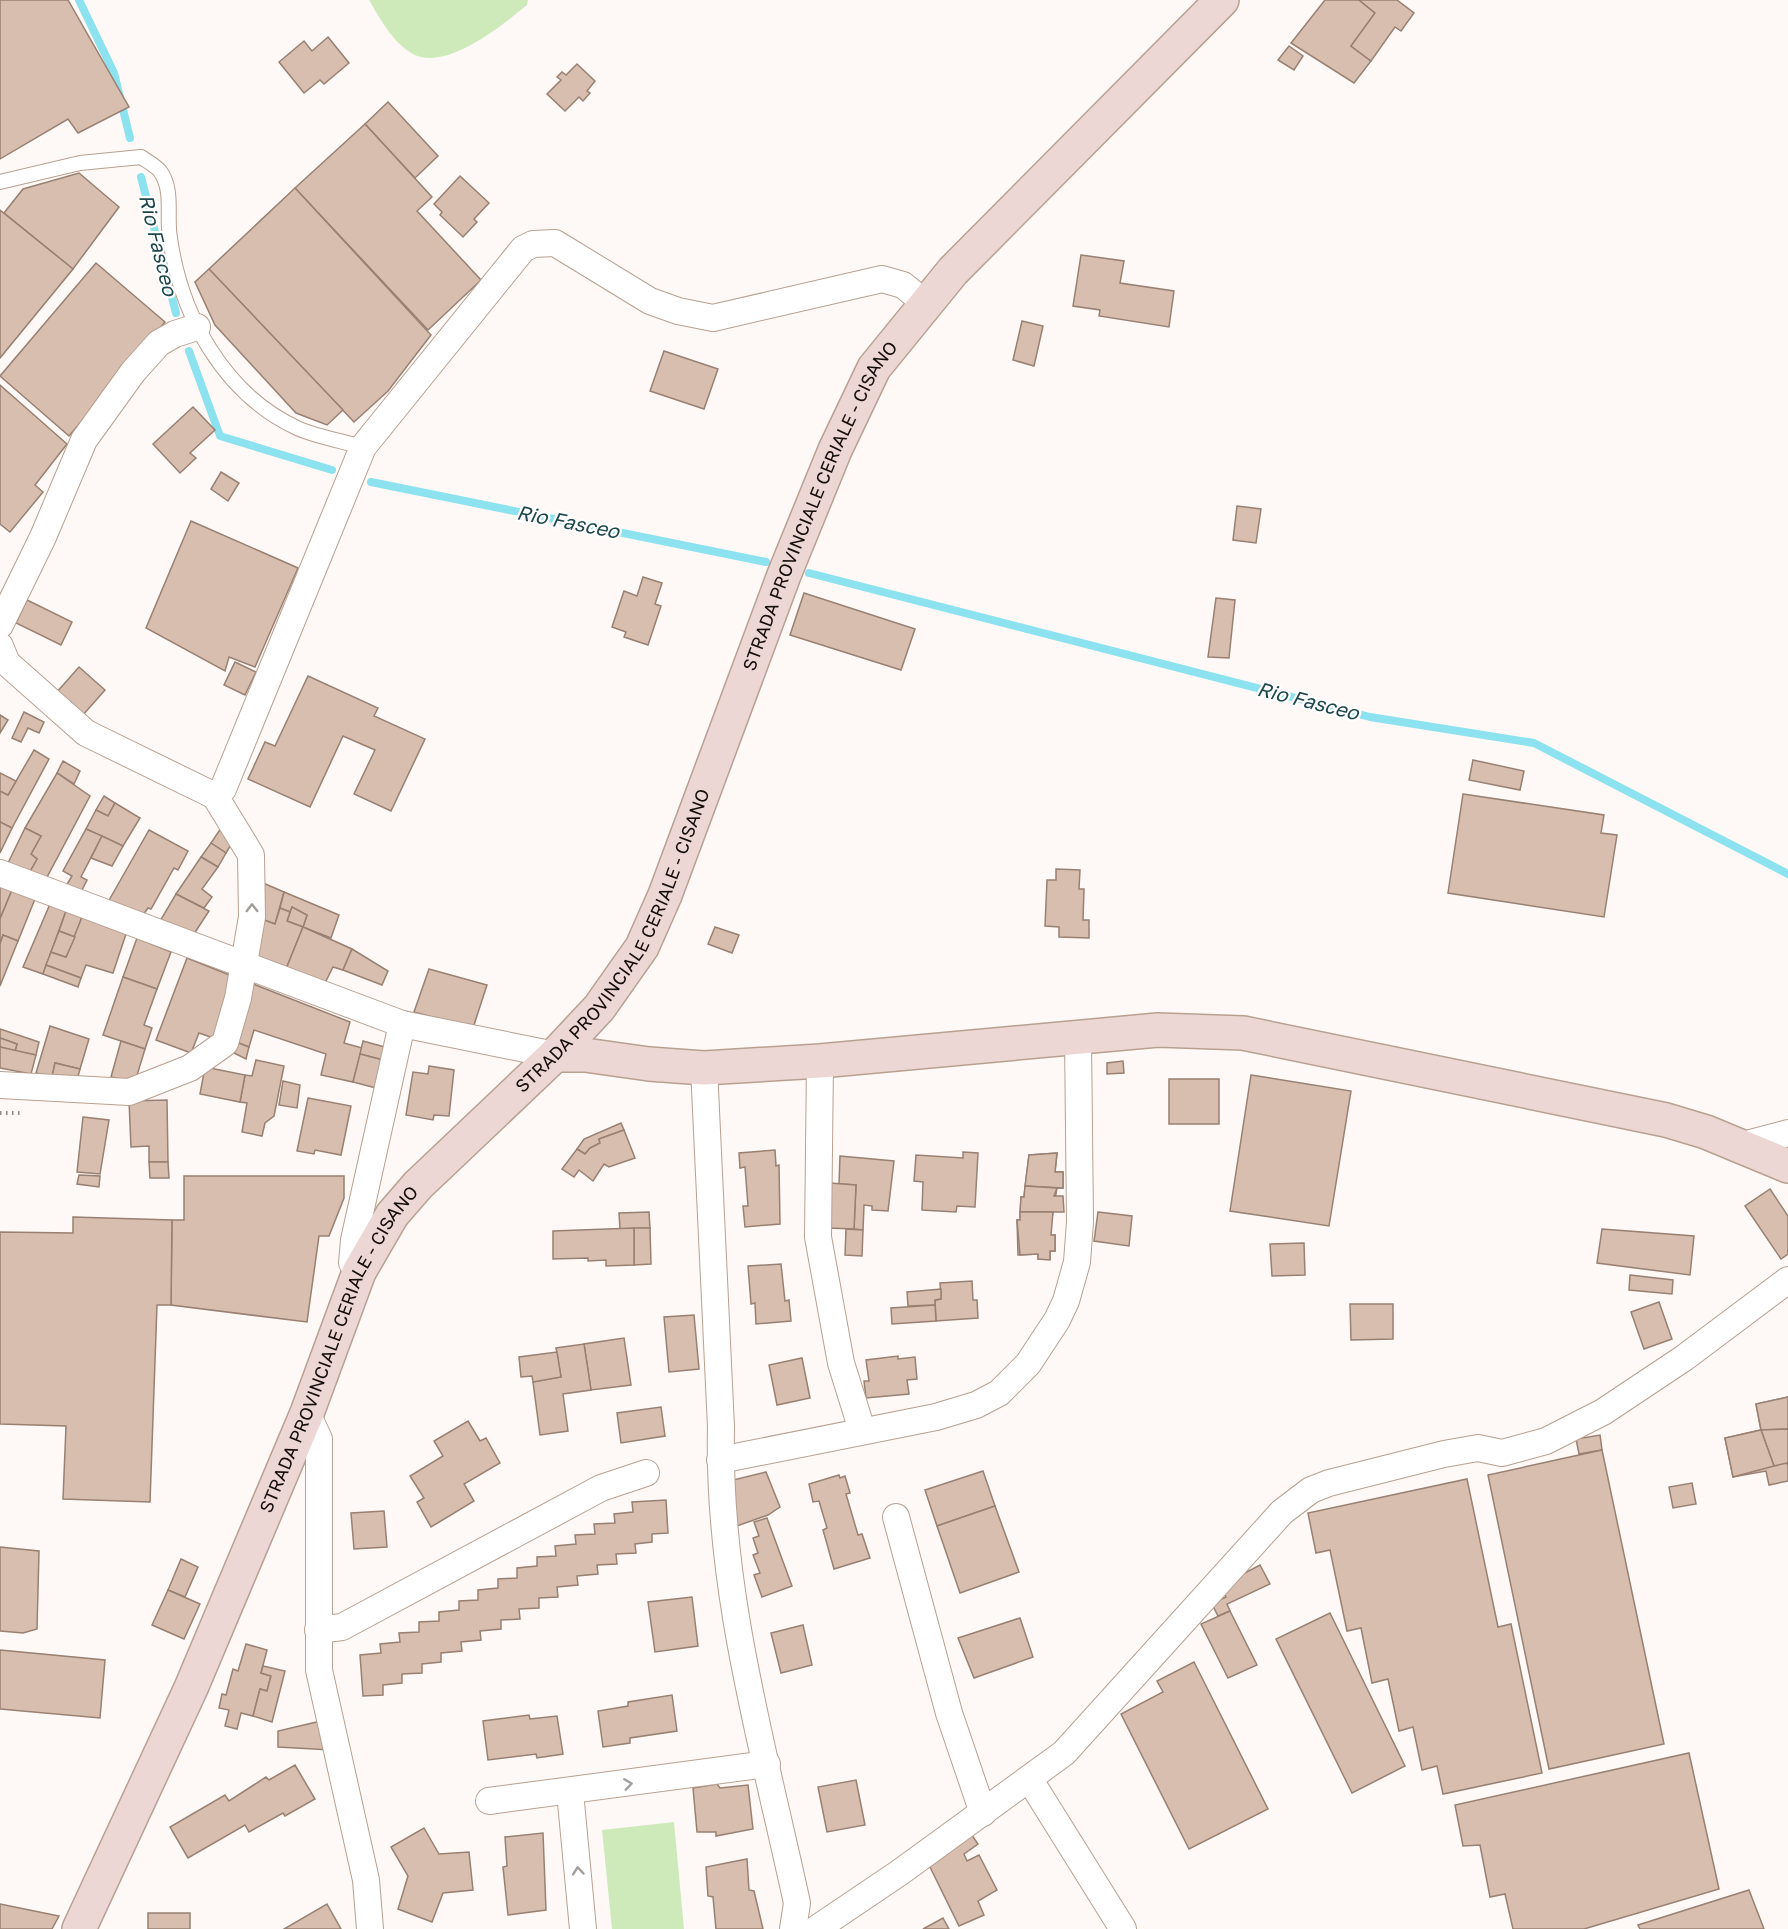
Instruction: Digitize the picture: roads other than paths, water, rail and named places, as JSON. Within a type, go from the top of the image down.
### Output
[{"type":"main road","name":"STRADA PROVINCIALE CERIALE - CISANO","points":[[79,1929],[191,1688],[307,1413],[359,1272],[392,1215],[418,1185],[555,1055],[599,1008],[642,947],[669,884],[784,575],[836,450],[874,368],[925,303],[1222,0]]},
{"type":"main road","points":[[555,1055],[585,1055],[649,1064],[704,1068],[820,1061],[1158,1030],[1243,1033],[1666,1120],[1706,1132],[1788,1166]]},
{"type":"street","points":[[215,796],[223,789],[363,447],[515,258],[533,244],[555,243],[650,301],[678,311],[712,318],[882,279],[903,285],[925,303]]},
{"type":"street","points":[[0,625],[43,537],[84,440],[134,372],[159,343],[197,327]]},
{"type":"street","points":[[0,646],[7,663],[86,733],[215,796],[251,855],[252,916],[244,966],[225,1043],[190,1068],[129,1092],[0,1084]]},
{"type":"street","points":[[0,873],[402,1024],[555,1055]]},
{"type":"street","points":[[359,1272],[352,1263],[354,1240],[402,1024]]},
{"type":"street","points":[[720,1460],[936,1417],[976,1405],[999,1393],[1028,1364],[1057,1320],[1066,1301],[1077,1262],[1080,1222],[1078,1037]]},
{"type":"street","points":[[820,1061],[818,1237],[841,1363],[862,1430]]},
{"type":"street","points":[[704,1068],[721,1427],[720,1482],[735,1611],[796,1903],[793,1929]]},
{"type":"street","points":[[1739,1146],[1788,1133]]},
{"type":"street","points":[[816,1929],[1030,1780],[1072,1745],[1282,1512],[1311,1490],[1444,1454],[1478,1448],[1502,1453],[1546,1441],[1603,1412],[1684,1358],[1788,1280]]},
{"type":"street","points":[[307,1413],[318,1439],[319,1670],[366,1880],[370,1929]]},
{"type":"street","points":[[318,1630],[342,1627],[601,1488],[646,1473]]},
{"type":"street","points":[[896,1517],[949,1713],[983,1813]]},
{"type":"street","points":[[489,1801],[767,1764]]},
{"type":"street","points":[[1030,1780],[1123,1929]]},
{"type":"street","points":[[570,1792],[583,1929]]},
{"type":"lane","points":[[0,182],[80,163],[141,157],[160,171],[168,193],[169,237],[178,278],[197,327],[225,371],[259,406],[298,429],[363,447]]},
{"type":"waterway","name":"Rio Fasceo","points":[[79,0],[114,73],[130,138]]},
{"type":"waterway","name":"Rio Fasceo","points":[[141,177],[176,313]]},
{"type":"waterway","name":"Rio Fasceo","points":[[189,351],[220,436],[332,470]]},
{"type":"waterway","name":"Rio Fasceo","points":[[371,482],[766,562]]},
{"type":"waterway","name":"Rio Fasceo","points":[[809,573],[1370,717],[1534,743],[1788,874]]}]
